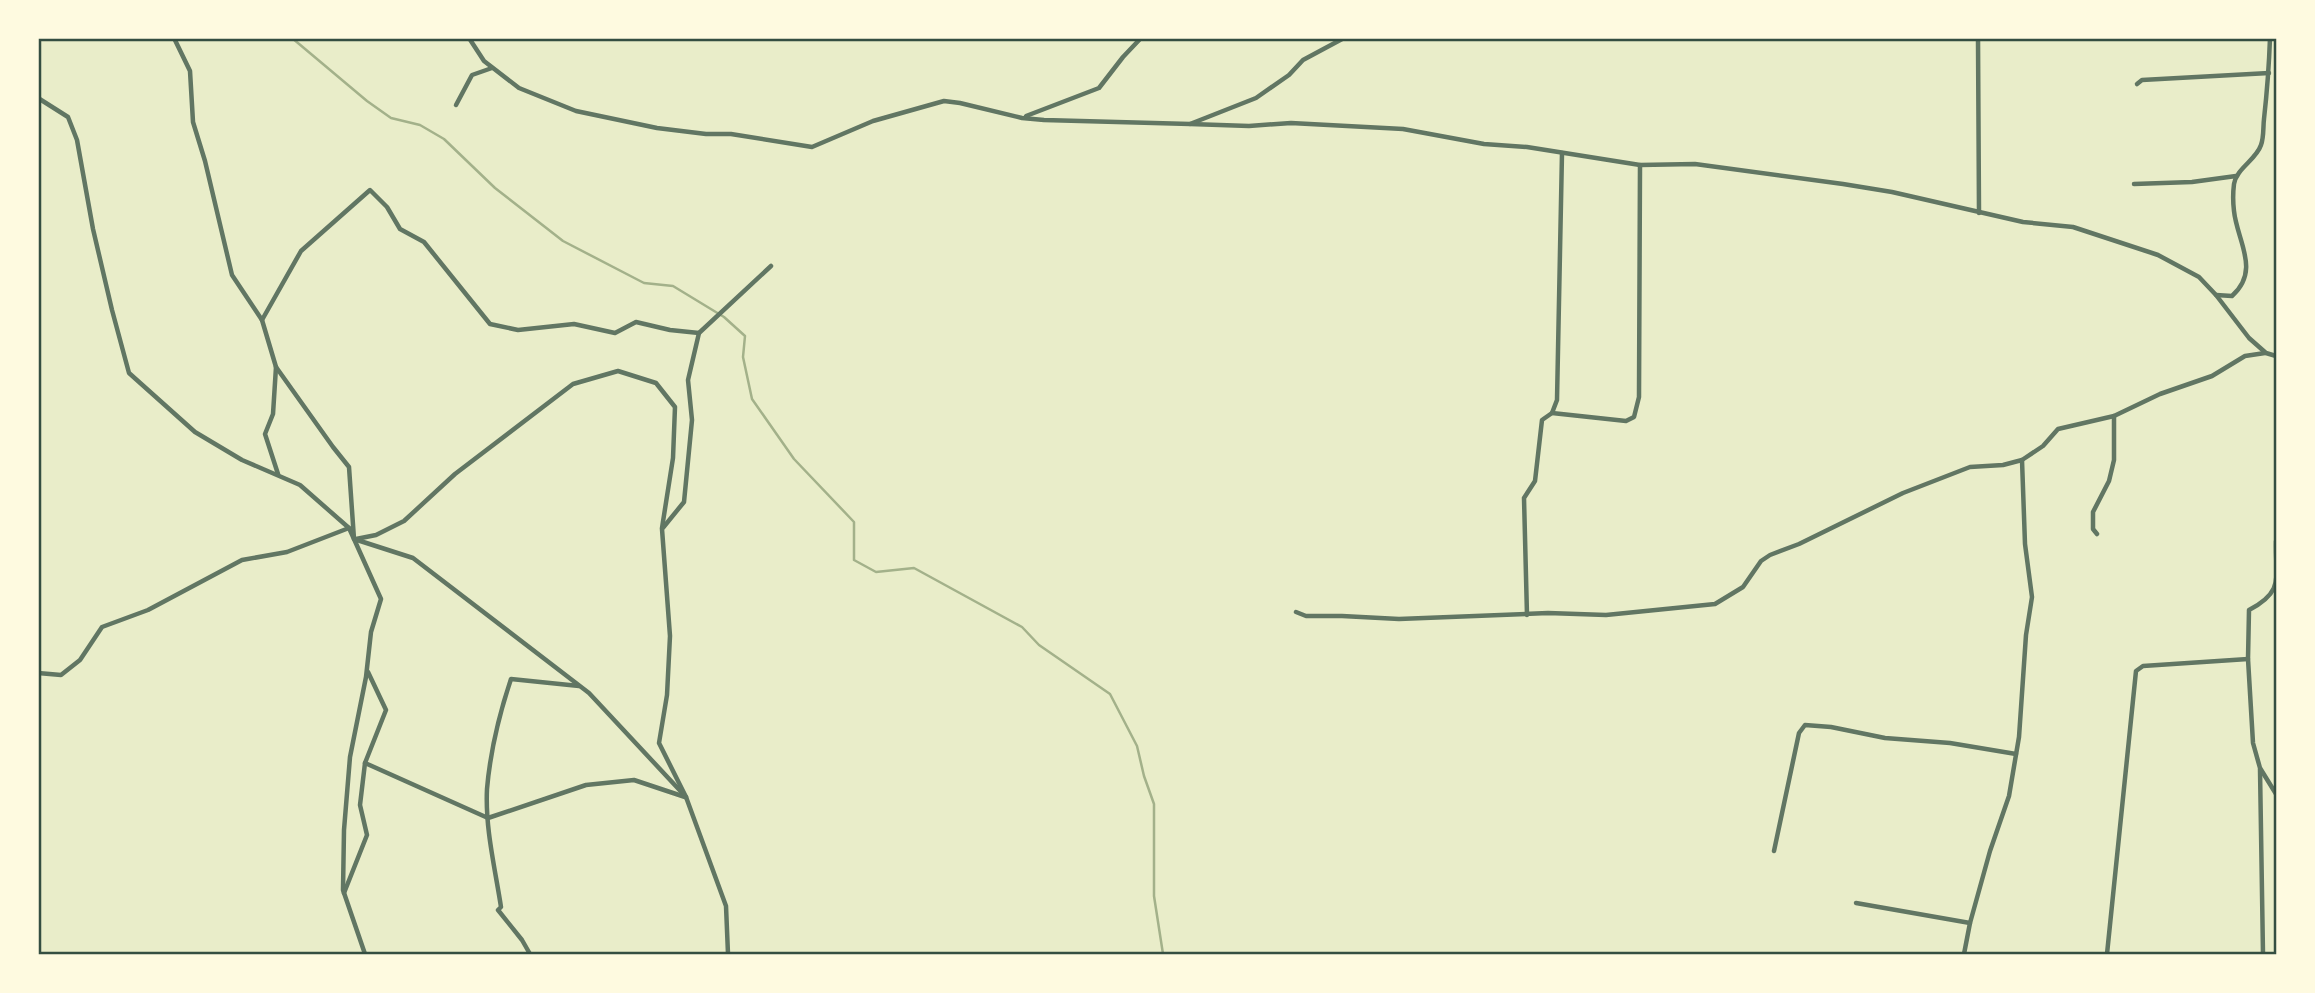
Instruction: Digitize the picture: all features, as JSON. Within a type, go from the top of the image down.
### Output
[{"type":"street","points":[[174,38],[190,71],[193,122],[232,275],[262,320],[276,367],[349,467],[354,539]]},
{"type":"street","points":[[469,38],[484,61],[519,88],[576,111],[657,128],[731,134],[812,147],[873,121],[944,101],[1022,118],[1249,126],[1291,123],[1403,129],[1484,144],[1640,165],[1695,164],[1892,192],[2023,222],[2073,227],[2113,239],[2177,264],[2199,277],[2249,338],[2266,354]]},
{"type":"street","points":[[1022,118],[1099,88],[1141,38]]},
{"type":"street","points":[[1190,124],[1256,98],[1289,75],[1303,60],[1344,38]]},
{"type":"street","points":[[1978,38],[1979,213]]},
{"type":"street","points":[[2134,184],[2192,182],[2236,176],[2249,164],[2261,146],[2270,38]]},
{"type":"street","points":[[456,104],[472,75],[493,68]]},
{"type":"street","points":[[2137,84],[2142,80],[2184,76],[2269,74]]},
{"type":"street","points":[[38,97],[68,117],[77,140],[93,229],[129,373],[195,432],[242,460],[300,485],[349,528],[381,599],[371,632],[367,671],[350,757],[344,830],[344,893],[365,954]]},
{"type":"street","points":[[1527,615],[1524,498],[1535,481],[1542,420],[1552,413],[1557,400],[1562,153]]},
{"type":"street","points":[[1552,413],[1626,421],[1633,417],[1639,397],[1640,165]]},
{"type":"street","points":[[2216,295],[2232,296],[2240,289],[2246,274],[2244,246],[2234,212],[2236,176]]},
{"type":"street","points":[[262,320],[301,251],[370,190],[387,207],[400,229],[425,242],[490,324],[518,330],[574,324],[615,333],[636,322],[699,333]]},
{"type":"street","points":[[662,529],[684,502],[692,420],[688,380],[699,333],[771,266]]},
{"type":"street","points":[[1296,612],[1306,616],[1399,619],[1575,613],[1606,615],[1714,604],[1743,587],[1762,561],[1770,555],[1903,494],[1970,467],[2003,465],[2022,460],[2043,446],[2058,429],[2114,416],[2160,394],[2212,376],[2245,356],[2277,356]]},
{"type":"street","points":[[276,367],[273,414],[265,434],[278,475]]},
{"type":"street","points":[[354,539],[376,536],[404,521],[454,474],[573,384],[618,371],[656,383],[675,407],[673,458],[662,529],[670,636],[667,695],[659,743],[686,797],[726,906],[728,954]]},
{"type":"street","points":[[2097,534],[2093,529],[2093,512],[2109,481],[2114,460],[2114,416]]},
{"type":"street","points":[[1964,954],[1990,851],[2009,796],[2016,754],[2025,635],[2032,597],[2025,544],[2022,460]]},
{"type":"street","points":[[38,673],[61,676],[80,660],[102,627],[148,610],[242,560],[287,552],[349,528]]},
{"type":"street","points":[[354,539],[413,558],[580,687],[686,797]]},
{"type":"street","points":[[2263,954],[2260,768],[2253,743],[2248,659],[2249,610],[2266,601],[2276,589],[2277,541]]},
{"type":"street","points":[[2108,954],[2136,671],[2143,666],[2248,659]]},
{"type":"street","points":[[344,893],[367,835],[360,805],[365,763],[386,710],[367,671]]},
{"type":"street","points":[[530,954],[498,910],[501,907],[488,818],[487,788],[501,708],[511,679],[580,687]]},
{"type":"street","points":[[1774,851],[1799,733],[1805,724],[1885,738],[1950,743],[2016,754]]},
{"type":"street","points":[[365,763],[488,818],[586,785],[634,780],[686,797]]},
{"type":"street","points":[[2260,768],[2277,794]]},
{"type":"street","points":[[1856,903],[1970,923]]},
{"type":"waterway","points":[[292,38],[391,118],[420,125],[444,139],[495,188],[563,241],[644,283],[673,286],[724,317],[745,336],[743,357],[752,399],[794,459],[854,522],[854,560],[876,572],[914,568],[1022,627],[1039,645],[1110,694],[1137,746],[1154,804],[1154,896],[1163,954]]}]
